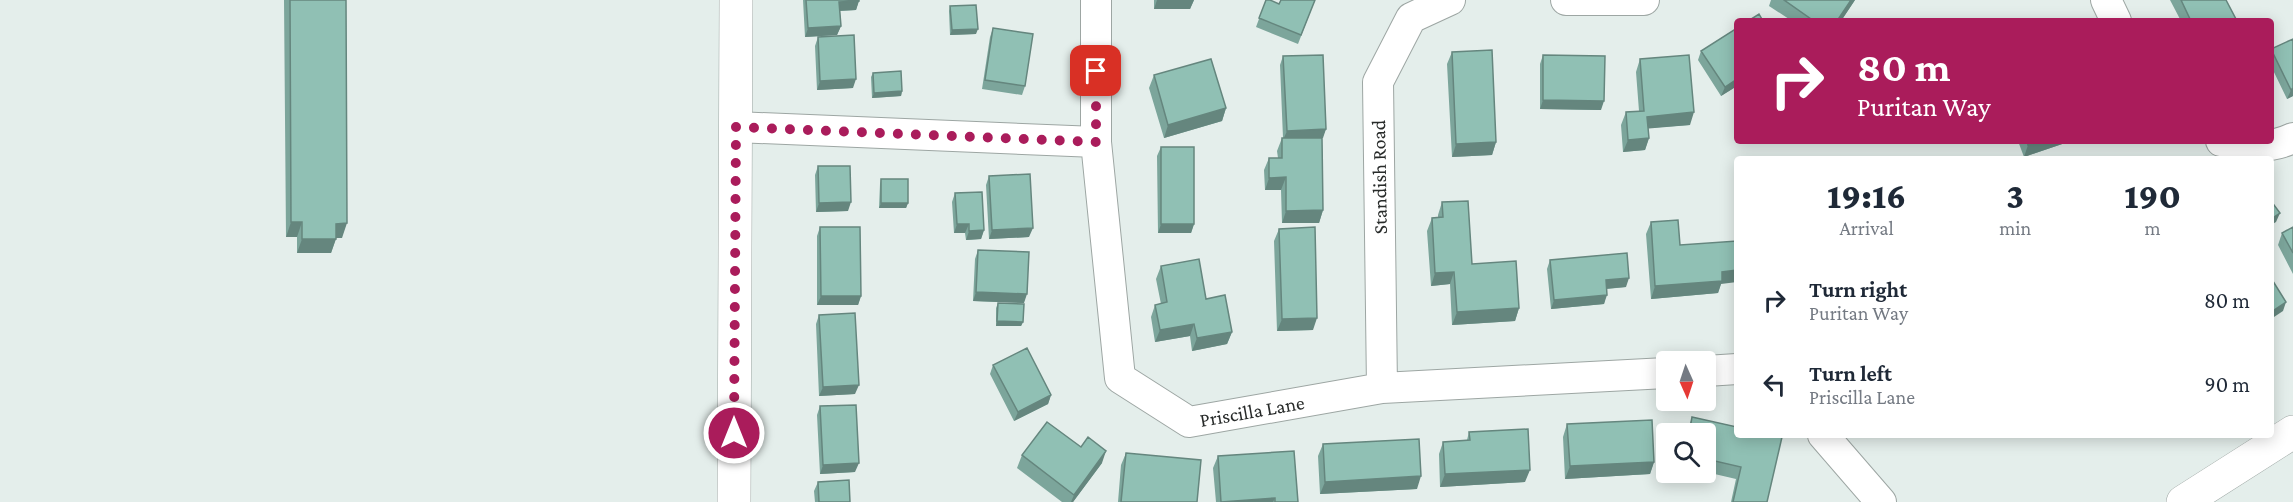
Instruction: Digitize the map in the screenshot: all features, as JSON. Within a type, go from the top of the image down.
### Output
[{"type":"main road","points":[[734,502],[736,0]]},
{"type":"main road","points":[[2190,500],[2293,432]]},
{"type":"street","name":"Priscilla Lane","points":[[1096,0],[1096,142],[1120,378],[1189,422],[1382,387],[1656,373]]},
{"type":"street","name":"Standish Road","points":[[1382,387],[1378,82],[1411,18],[1450,0]]},
{"type":"street","points":[[1566,0],[1644,0]]},
{"type":"street","points":[[2106,0],[2115,18]]},
{"type":"street","points":[[736,127],[1096,142]]},
{"type":"street","points":[[2237,144],[2253,147],[2276,146],[2293,138]]},
{"type":"street","points":[[1716,370],[1734,369]]},
{"type":"street","points":[[1826,438],[1881,502]]},
{"type":"building","points":[[290,0],[346,0],[347,223],[336,224],[336,239],[302,239],[302,222],[291,222]]},
{"type":"building","points":[[806,0],[859,1],[839,2],[841,26],[808,28]]},
{"type":"building","points":[[1266,0],[1279,4],[1281,0],[1315,0],[1301,35],[1259,18]]},
{"type":"building","points":[[1784,0],[1851,0],[1839,18],[1810,18]]},
{"type":"building","points":[[2181,0],[2226,0],[2235,18],[2190,18]]},
{"type":"building","points":[[976,5],[978,29],[952,30],[950,6]]},
{"type":"building","points":[[993,28],[1033,34],[1025,86],[985,80]]},
{"type":"building","points":[[1734,30],[1734,81],[1725,87],[1701,51]]},
{"type":"building","points":[[854,35],[856,79],[820,81],[818,37]]},
{"type":"building","points":[[2293,39],[2293,88],[2291,90],[2274,55],[2274,48]]},
{"type":"building","points":[[1492,50],[1496,142],[1456,144],[1452,52]]},
{"type":"building","points":[[1323,55],[1326,129],[1287,131],[1283,56]]},
{"type":"building","points":[[1543,55],[1605,56],[1604,101],[1543,100]]},
{"type":"building","points":[[1689,55],[1694,112],[1647,117],[1649,138],[1628,140],[1626,112],[1644,111],[1640,59]]},
{"type":"building","points":[[1211,59],[1226,108],[1168,125],[1154,75]]},
{"type":"building","points":[[901,71],[902,91],[874,93],[873,73]]},
{"type":"building","points":[[1282,138],[1322,138],[1323,210],[1286,211],[1286,177],[1269,178],[1269,158],[1282,158]]},
{"type":"building","points":[[1161,147],[1194,147],[1194,224],[1161,224]]},
{"type":"building","points":[[818,166],[850,166],[851,202],[819,203]]},
{"type":"building","points":[[1030,174],[1033,228],[992,230],[989,176]]},
{"type":"building","points":[[881,179],[908,179],[908,203],[881,203]]},
{"type":"building","points":[[982,192],[984,230],[969,231],[969,224],[957,224],[955,193]]},
{"type":"building","points":[[1468,201],[1472,264],[1516,261],[1519,308],[1457,312],[1454,272],[1435,273],[1432,218],[1443,217],[1442,202]]},
{"type":"building","points":[[2274,205],[2280,213],[2274,217]]},
{"type":"building","points":[[1678,220],[1680,245],[1734,241],[1734,270],[1722,272],[1722,281],[1655,286],[1651,222]]},
{"type":"building","points":[[820,227],[860,227],[861,296],[821,296]]},
{"type":"building","points":[[1315,227],[1317,318],[1282,319],[1279,229]]},
{"type":"building","points":[[2293,227],[2293,253],[2282,233]]},
{"type":"building","points":[[978,250],[1029,252],[1027,294],[976,292]]},
{"type":"building","points":[[1627,253],[1629,278],[1606,280],[1607,295],[1554,300],[1550,260]]},
{"type":"building","points":[[1199,259],[1206,299],[1225,295],[1232,332],[1197,338],[1194,324],[1160,330],[1155,305],[1167,302],[1161,266]]},
{"type":"building","points":[[2274,283],[2286,302],[2274,310]]},
{"type":"building","points":[[998,303],[1024,304],[1023,322],[997,321]]},
{"type":"building","points":[[855,313],[859,385],[823,387],[819,315]]},
{"type":"building","points":[[1027,348],[1051,395],[1018,412],[993,365]]},
{"type":"building","points":[[856,405],[859,463],[823,465],[820,406]]},
{"type":"building","points":[[1692,417],[1734,426],[1734,438],[1782,438],[1767,502],[1733,502],[1741,467],[1716,461],[1716,423],[1691,423]]},
{"type":"building","points":[[1652,420],[1654,462],[1570,466],[1567,424]]},
{"type":"building","points":[[1047,422],[1081,447],[1088,437],[1106,451],[1074,495],[1022,455]]},
{"type":"building","points":[[1528,429],[1530,470],[1445,474],[1443,442],[1470,440],[1469,432]]},
{"type":"building","points":[[1419,439],[1421,476],[1325,482],[1323,444]]},
{"type":"building","points":[[1294,451],[1298,502],[1275,502],[1275,498],[1221,502],[1218,456]]},
{"type":"building","points":[[1126,453],[1201,460],[1197,502],[1121,502]]},
{"type":"building","points":[[849,480],[850,502],[819,502],[818,482]]},
{"type":"route","points":[[734,433],[736,127],[1096,142],[1096,71]]}]
